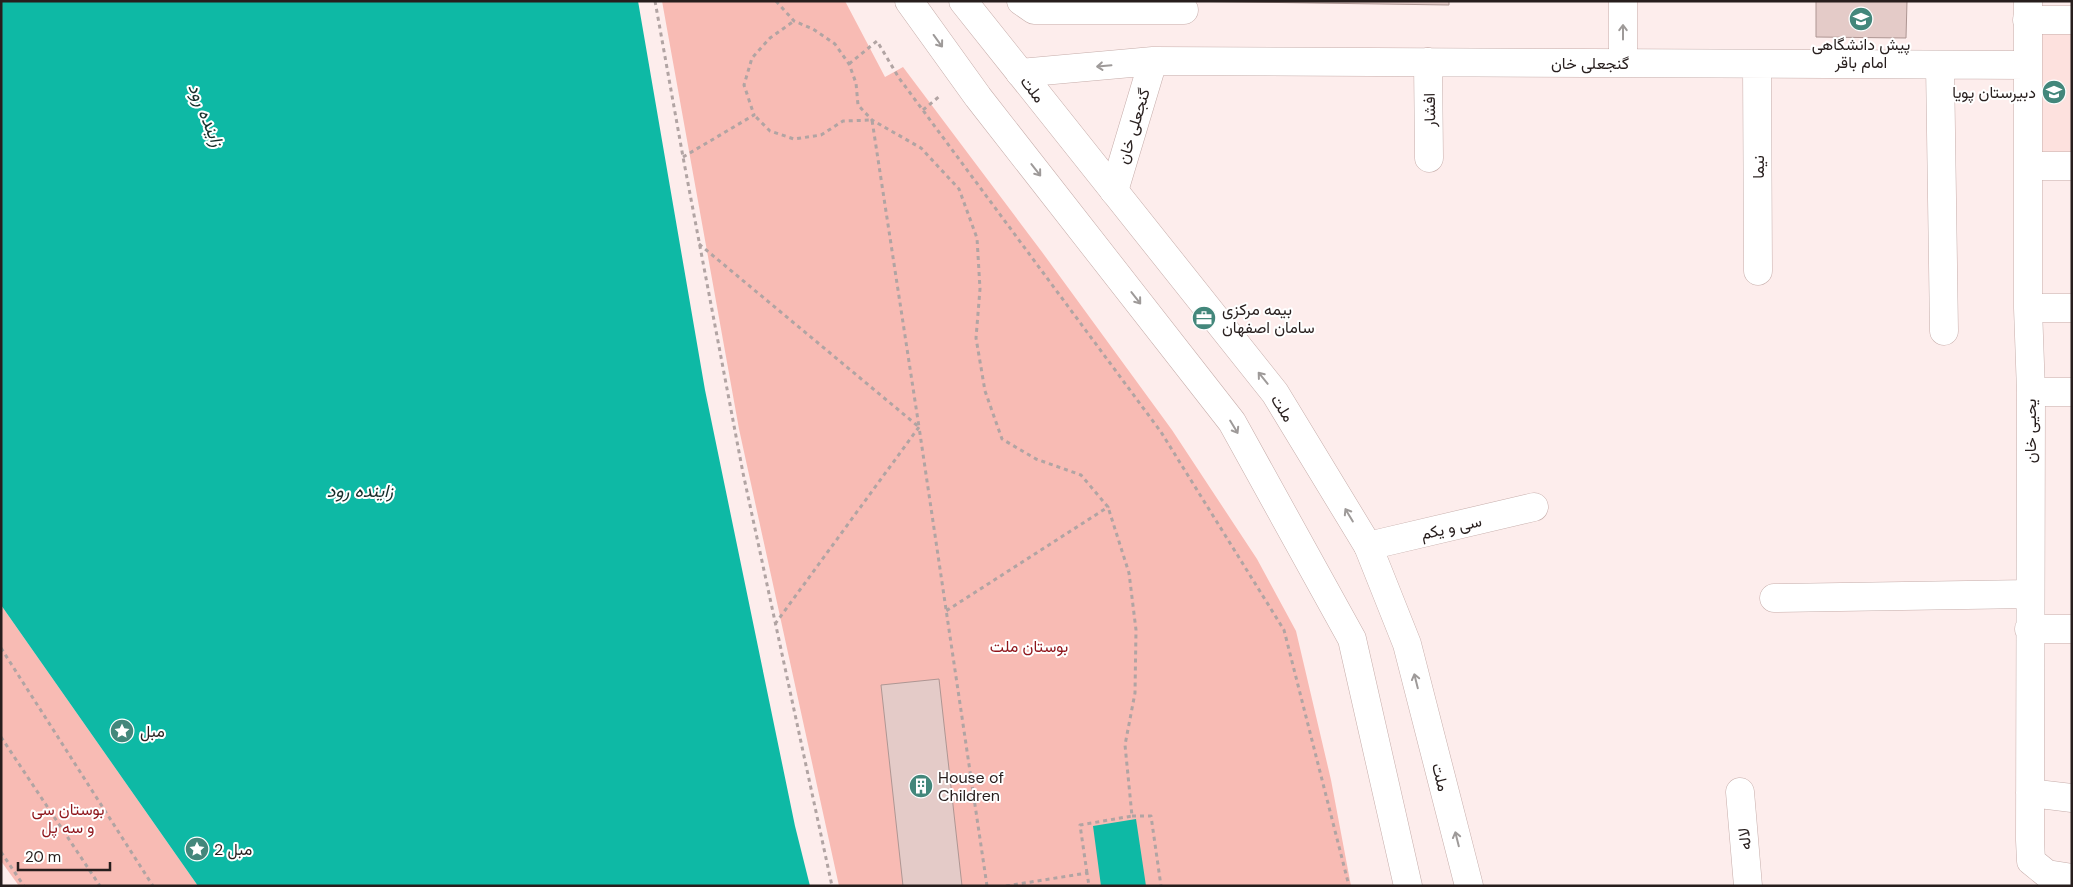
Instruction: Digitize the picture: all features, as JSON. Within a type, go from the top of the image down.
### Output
[{"type":"street","points":[[909,1],[978,97],[1232,422],[1352,639],[1408,886]]},
{"type":"street","name":"ملت","points":[[963,1],[1275,393],[1368,546],[1407,644],[1469,886]]},
{"type":"street","points":[[1022,1],[1034,10],[1184,10]]},
{"type":"street","points":[[1623,1],[1623,63]]},
{"type":"street","points":[[2027,11],[2072,20]]},
{"type":"street","name":"یحیی خان","points":[[2027,11],[2028,308],[2031,392],[2029,594],[2031,860],[2047,874],[2072,878]]},
{"type":"street","name":"گنجعلی خان","points":[[1114,191],[1153,61]]},
{"type":"street","name":"گنجعلی خان","points":[[1020,73],[1153,61],[2027,65]]},
{"type":"street","name":"افشار","points":[[1428,62],[1429,158]]},
{"type":"street","name":"نیما","points":[[1757,64],[1758,271]]},
{"type":"street","points":[[1940,65],[1944,330]]},
{"type":"street","points":[[2028,166],[2072,166]]},
{"type":"street","points":[[2028,308],[2072,308]]},
{"type":"street","points":[[2031,392],[2072,392]]},
{"type":"street","name":"سی و یکم","points":[[1368,546],[1534,507]]},
{"type":"street","points":[[1774,598],[2029,594]]},
{"type":"street","points":[[2029,629],[2072,629]]},
{"type":"street","name":"لاله","points":[[1740,792],[1748,886]]},
{"type":"street","points":[[2030,793],[2072,798]]},
{"type":"path","points":[[655,1],[743,473],[832,886]]},
{"type":"path","points":[[776,1],[794,21],[813,29],[835,44],[849,64],[856,83],[858,105],[872,120],[921,148],[959,189],[977,238],[980,289],[976,338],[986,391],[1002,439],[1036,460],[1081,475],[1108,507],[1129,573],[1136,630],[1135,694],[1125,745],[1132,816]]},
{"type":"path","points":[[794,21],[770,38],[752,58],[744,85],[754,115],[770,132],[794,139],[821,135],[843,121],[872,120]]},
{"type":"path","points":[[849,64],[877,41],[899,78],[1161,432],[1284,630],[1349,886]]},
{"type":"path","points":[[683,157],[754,115]]},
{"type":"path","points":[[872,120],[920,427],[986,886]]},
{"type":"path","points":[[699,244],[920,427]]},
{"type":"path","points":[[775,625],[920,427]]},
{"type":"path","points":[[946,610],[1108,507]]},
{"type":"path","points":[[1,648],[153,886]]},
{"type":"path","points":[[1,737],[100,886]]},
{"type":"path","points":[[1090,886],[1080,825],[1132,816],[1151,816],[1161,886]]},
{"type":"path","points":[[1,852],[24,886]]},
{"type":"path","points":[[1006,886],[1087,873]]},
{"type":"shaded area","name":"دبیرستان پویا","points":[[2036,31],[2072,31],[2072,153],[2037,153]]},
{"type":"green space","name":"بوستان ملت","points":[[662,1],[845,1],[885,77],[903,67],[1042,252],[1172,430],[1257,559],[1296,631],[1331,780],[1351,886],[839,886],[739,429]]},
{"type":"green space","name":"بوستان سی و سه پل","points":[[1,605],[198,886],[19,886],[1,861]]},
{"type":"water","name":"زاینده رود","points":[[1,1],[638,1],[705,390],[795,826],[810,886],[198,886],[1,605]]},
{"type":"water","points":[[1136,819],[1146,886],[1101,886],[1093,826]]},
{"type":"building","points":[[1175,1],[1449,1],[1449,5]]},
{"type":"building","name":"پیش دانشگاهی امام باقر","points":[[1816,1],[1907,1],[1906,38],[1816,37]]},
{"type":"building","name":"House of Children","points":[[939,679],[962,886],[903,886],[881,685]]},
{"type":"place","name":"پیش دانشگاهی امام باقر","points":[[1861,19]]},
{"type":"place","name":"دبیرستان پویا","points":[[2054,92]]},
{"type":"place","name":"بیمه مرکزی سامان اصفهان","points":[[1204,318]]},
{"type":"place","name":"مبل","points":[[122,731]]},
{"type":"place","name":"House of Children","points":[[921,786]]},
{"type":"place","name":"مبل 2","points":[[197,849]]}]
